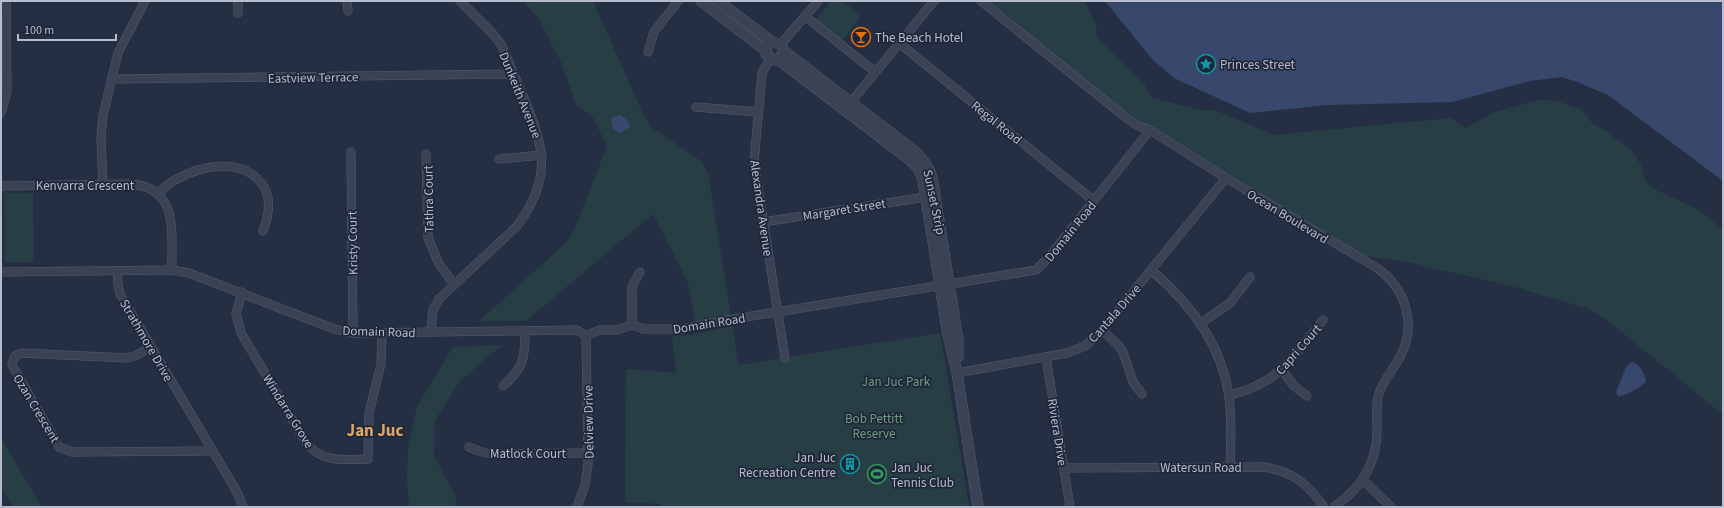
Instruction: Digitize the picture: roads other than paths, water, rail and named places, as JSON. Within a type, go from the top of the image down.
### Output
[{"type":"street","points":[[1,113],[7,91],[6,1]]},
{"type":"street","points":[[102,184],[101,124],[122,42],[145,1]]},
{"type":"street","points":[[238,1],[238,13]]},
{"type":"street","points":[[347,1],[348,11]]},
{"type":"street","name":"Dunkeith Avenue","points":[[431,332],[431,318],[435,305],[454,284],[517,226],[524,217],[538,190],[542,155],[536,127],[514,74],[497,39],[460,1]]},
{"type":"street","points":[[648,52],[654,32],[678,1]]},
{"type":"street","name":"Sunset Strip","points":[[701,1],[851,102],[920,155],[928,166],[932,177],[950,284],[958,340],[958,373]]},
{"type":"street","name":"Sunset Strip","points":[[718,1],[775,51],[914,164],[920,174],[926,196],[939,286],[948,335],[958,373],[978,507]]},
{"type":"street","name":"Alexandra Avenue","points":[[785,358],[754,162],[758,112],[762,73],[775,51],[818,1]]},
{"type":"street","points":[[851,102],[934,1]]},
{"type":"street","name":"Ocean Boulevard","points":[[981,1],[1124,116],[1136,124],[1150,130],[1226,178],[1377,268],[1390,278],[1402,297],[1408,321],[1406,340],[1401,354],[1387,375],[1380,390],[1377,410],[1377,442],[1371,463],[1363,480],[1347,498],[1334,507]]},
{"type":"street","points":[[805,16],[875,72]]},
{"type":"street","name":"Regal Road","points":[[899,43],[1094,201]]},
{"type":"street","name":"Eastview Terrace","points":[[112,79],[514,74]]},
{"type":"street","points":[[696,107],[758,112]]},
{"type":"street","name":"Domain Road","points":[[117,270],[172,270],[198,275],[334,329],[353,333],[577,330],[586,336],[599,330],[617,330],[632,325],[644,329],[682,329],[1036,270],[1044,263],[1150,130]]},
{"type":"street","name":"Kristy Court","points":[[350,152],[353,333]]},
{"type":"street","name":"Tathra Court","points":[[426,154],[428,238],[442,270],[454,284]]},
{"type":"street","points":[[499,159],[542,155]]},
{"type":"street","points":[[172,270],[170,217],[165,202],[158,193],[174,180],[200,170],[228,166],[237,166],[246,170],[259,180],[267,193],[268,214],[264,231]]},
{"type":"street","name":"Cantala Drive","points":[[958,373],[1077,350],[1090,342],[1102,330],[1226,178]]},
{"type":"street","name":"Kenvarra Crescent","points":[[1,186],[138,184],[158,193]]},
{"type":"street","name":"Margaret Street","points":[[763,222],[926,196]]},
{"type":"street","points":[[1,272],[117,270]]},
{"type":"street","name":"Strathmore Drive","points":[[117,270],[120,294],[237,492],[243,507]]},
{"type":"street","points":[[1151,270],[1181,298],[1201,323],[1218,357],[1229,395],[1231,420],[1230,467]]},
{"type":"street","points":[[632,325],[632,287],[640,272]]},
{"type":"street","points":[[1201,323],[1230,303],[1250,277]]},
{"type":"street","name":"Windarra Grove","points":[[242,292],[236,314],[241,333],[305,441],[315,452],[328,458],[368,459],[368,420],[381,364],[382,333]]},
{"type":"street","name":"Capri Court","points":[[1229,395],[1258,386],[1282,370],[1323,320]]},
{"type":"street","points":[[1102,330],[1123,352],[1133,382],[1142,394]]},
{"type":"street","points":[[503,386],[515,375],[522,364],[525,349],[525,331]]},
{"type":"street","name":"Delview Drive","points":[[577,507],[585,485],[588,453],[586,336]]},
{"type":"street","name":"Ozan Crescent","points":[[151,347],[135,356],[127,358],[21,353],[14,357],[12,365],[59,447],[65,450],[72,452],[212,451]]},
{"type":"street","name":"Riviera Drive","points":[[1046,357],[1070,507]]},
{"type":"street","points":[[1282,370],[1294,386],[1307,396]]},
{"type":"street","name":"Matlock Court","points":[[470,447],[491,454],[588,453]]},
{"type":"street","name":"Watersun Road","points":[[1064,468],[1264,467],[1286,473],[1305,485],[1312,491],[1324,507]]},
{"type":"street","points":[[1363,480],[1391,507]]},
{"type":"water","points":[[1105,1],[1723,1],[1723,181],[1608,95],[1562,77],[1530,81],[1452,102],[1328,105],[1250,113],[1174,78],[1152,59]]},
{"type":"water","points":[[620,115],[628,121],[630,127],[620,133],[613,130],[611,121],[613,117]]},
{"type":"water","points":[[1632,362],[1641,369],[1646,381],[1633,391],[1618,396],[1616,392],[1626,367]]},
{"type":"place","name":"The Beach Hotel","points":[[861,37]]},
{"type":"place","name":"Princes Street","points":[[1206,64]]},
{"type":"place","name":"Jan Juc Recreation Centre","points":[[850,464]]},
{"type":"place","name":"Jan Juc Tennis Club","points":[[877,474]]},
{"type":"district","name":"Jan Juc","points":[[375,430]]},
{"type":"park label","name":"Jan Juc Park","points":[[896,381]]},
{"type":"park label","name":"Bob Pettitt Reserve","points":[[874,426]]}]
